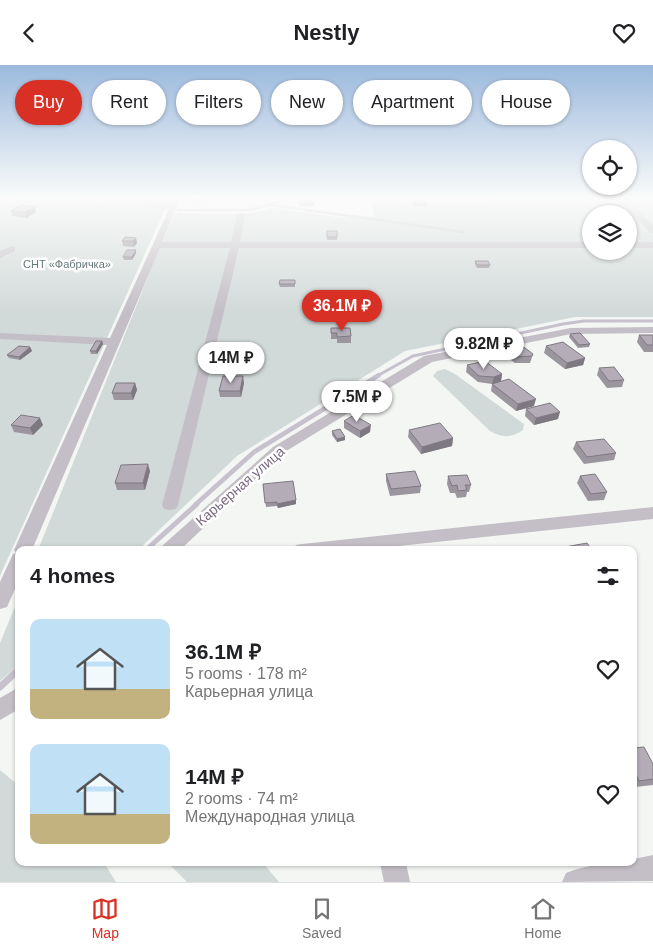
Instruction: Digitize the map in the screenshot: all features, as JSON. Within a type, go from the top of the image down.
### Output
[{"type":"street","points":[[24,546],[160,235]]},
{"type":"street","points":[[170,505],[237,235]]},
{"type":"street","points":[[156,245],[582,245]]},
{"type":"street","points":[[637,245],[653,245]]},
{"type":"street","points":[[0,255],[12,249]]},
{"type":"street","name":"Карьерная улица","points":[[173,546],[278,450],[428,359],[571,331],[653,330]]},
{"type":"street","points":[[0,336],[114,342]]},
{"type":"street","points":[[358,546],[653,513]]},
{"type":"street","points":[[0,601],[15,568]]},
{"type":"street","points":[[0,710],[15,700]]},
{"type":"street","points":[[394,866],[397,882]]},
{"type":"street","points":[[575,882],[653,868]]},
{"type":"green space","name":"СНТ «Фабричка»","points":[[0,235],[153,235],[0,576]]},
{"type":"green space","points":[[165,235],[582,235],[582,260],[637,260],[637,235],[653,235],[653,317],[575,317],[405,351],[237,456],[142,546],[40,546]]},
{"type":"green space","points":[[445,369],[455,374],[524,424],[523,430],[514,435],[507,436],[490,431],[433,376],[437,371]]},
{"type":"green space","points":[[15,607],[15,668],[0,681],[0,643]]},
{"type":"green space","points":[[0,770],[15,783],[15,866],[106,866],[116,882],[0,882]]},
{"type":"green space","points":[[171,866],[266,866],[279,882],[187,882]]},
{"type":"building","points":[[327,235],[337,235],[337,237],[327,237]]},
{"type":"building","points":[[125,237],[136,238],[133,241],[122,241]]},
{"type":"building","points":[[127,250],[136,250],[132,257],[123,257]]},
{"type":"building","points":[[475,261],[488,261],[490,265],[477,265]]},
{"type":"building","points":[[280,280],[295,280],[295,284],[279,284]]},
{"type":"building","points":[[329,305],[342,305],[341,311],[329,310]]},
{"type":"building","points":[[331,328],[350,328],[351,336],[337,337],[337,333],[331,333]]},
{"type":"building","points":[[580,333],[590,344],[579,345],[570,334]]},
{"type":"building","points":[[639,335],[653,335],[653,345],[647,345]]},
{"type":"building","points":[[96,341],[102,341],[96,351],[90,351]]},
{"type":"building","points":[[563,342],[585,358],[567,363],[546,346]]},
{"type":"building","points":[[515,344],[521,345],[533,354],[532,356],[516,357],[506,348]]},
{"type":"building","points":[[19,346],[30,347],[19,357],[7,355]]},
{"type":"building","points":[[485,361],[502,374],[494,377],[479,376],[467,365]]},
{"type":"building","points":[[614,367],[624,380],[609,381],[599,368]]},
{"type":"building","points":[[223,376],[243,376],[240,391],[219,391]]},
{"type":"building","points":[[509,379],[536,399],[518,404],[492,384]]},
{"type":"building","points":[[116,383],[135,383],[131,393],[112,393]]},
{"type":"building","points":[[550,403],[560,412],[536,418],[526,409]]},
{"type":"building","points":[[21,415],[40,418],[30,428],[11,425]]},
{"type":"building","points":[[354,415],[371,425],[360,431],[344,421]]},
{"type":"building","points":[[440,423],[453,438],[422,447],[409,430]]},
{"type":"building","points":[[340,429],[345,437],[337,439],[332,431]]},
{"type":"building","points":[[604,439],[616,453],[587,457],[576,442]]},
{"type":"building","points":[[148,464],[143,483],[115,483],[121,465]]},
{"type":"building","points":[[415,471],[421,486],[391,489],[386,474]]},
{"type":"building","points":[[595,474],[607,492],[591,494],[580,476]]},
{"type":"building","points":[[467,475],[471,485],[465,485],[467,490],[458,491],[457,485],[452,486],[448,476]]},
{"type":"building","points":[[293,481],[296,500],[277,504],[277,502],[265,503],[263,484]]},
{"type":"building","points":[[587,543],[589,546],[570,546]]},
{"type":"building","points":[[644,747],[653,764],[653,779],[639,781],[637,777],[637,748]]},
{"type":"waterway","points":[[377,376],[413,356],[563,324],[584,321],[653,321]]},
{"type":"waterway","points":[[195,505],[254,452],[379,375]]},
{"type":"waterway","points":[[150,546],[197,504]]},
{"type":"waterway","points":[[0,687],[15,673]]}]
